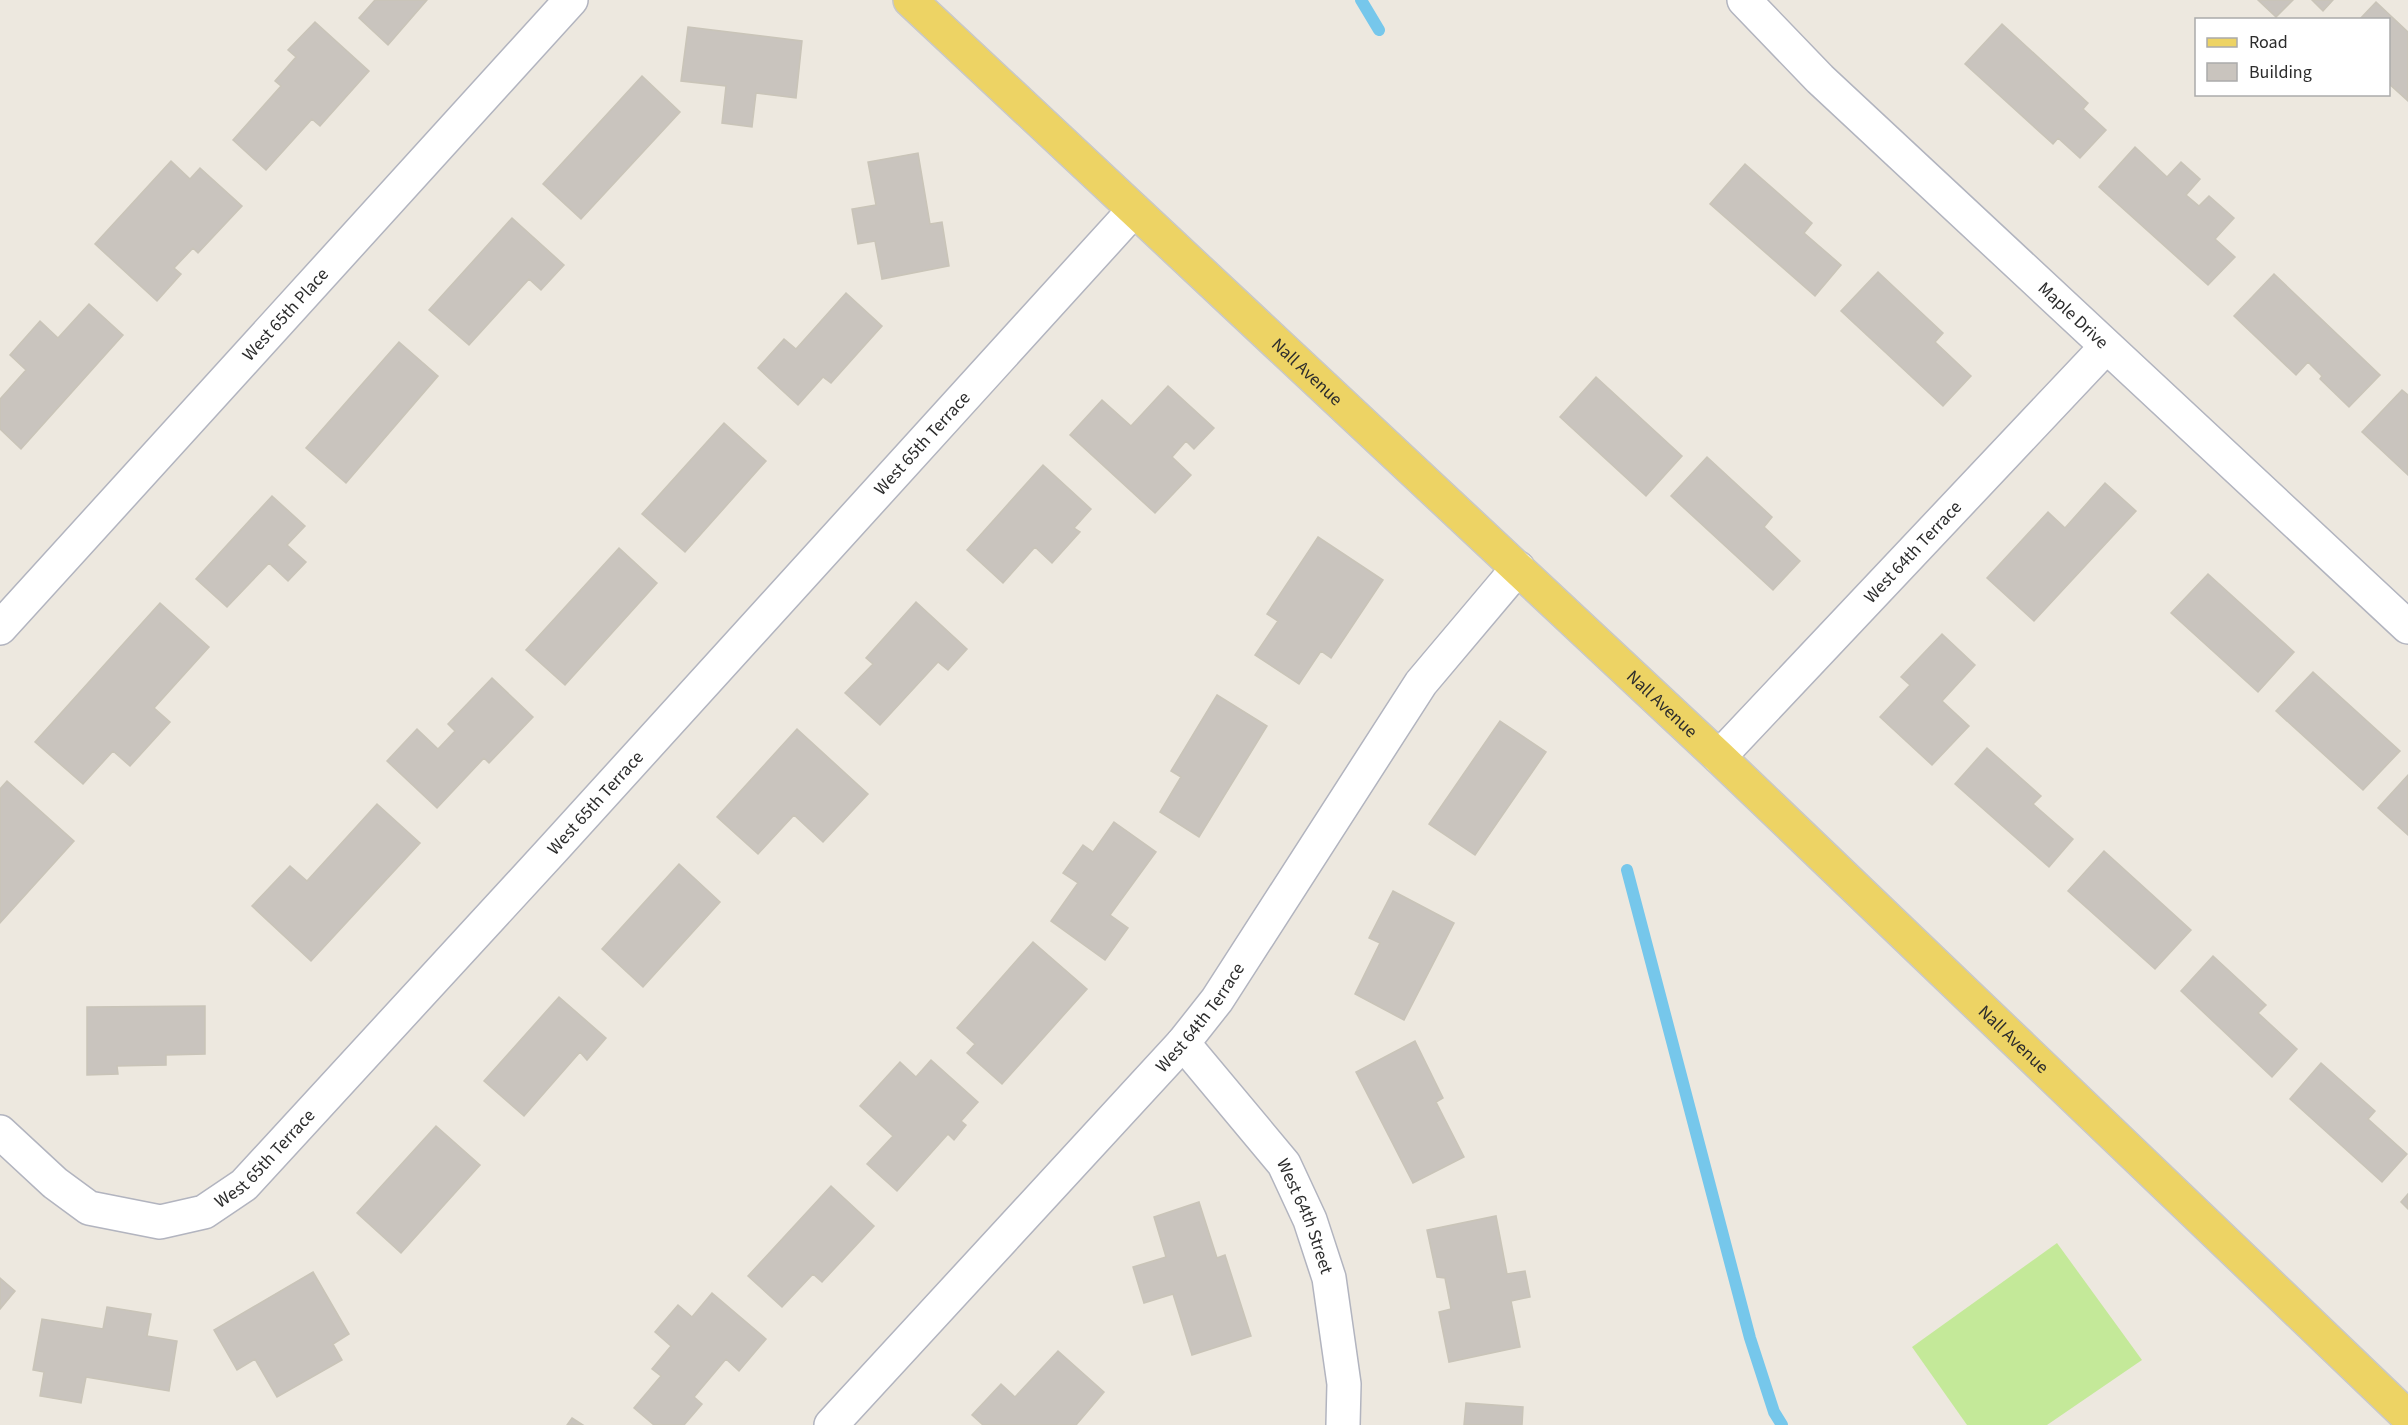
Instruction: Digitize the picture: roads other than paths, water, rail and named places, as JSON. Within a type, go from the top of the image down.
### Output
[{"type":"main road","name":"Nall Avenue","points":[[910,0],[1719,757],[2408,1417]]},
{"type":"street","name":"West 65th Place","points":[[0,628],[571,0]]},
{"type":"street","name":"Maple Drive","points":[[1744,0],[1820,79],[2408,627]]},
{"type":"street","name":"West 65th Terrace","points":[[0,1132],[55,1183],[89,1208],[160,1222],[204,1212],[244,1185],[562,840],[1134,210]]},
{"type":"street","name":"West 64th Terrace","points":[[1719,757],[2106,347]]},
{"type":"street","name":"West 64th Terrace","points":[[831,1425],[1184,1043],[1217,1000],[1421,683],[1518,568]]},
{"type":"street","name":"West 64th Street","points":[[1184,1043],[1284,1164],[1310,1220],[1329,1278],[1344,1384],[1343,1425]]},
{"type":"waterway","points":[[1361,0],[1379,30]]},
{"type":"waterway","points":[[1627,870],[1750,1338],[1774,1412],[1782,1425]]}]
